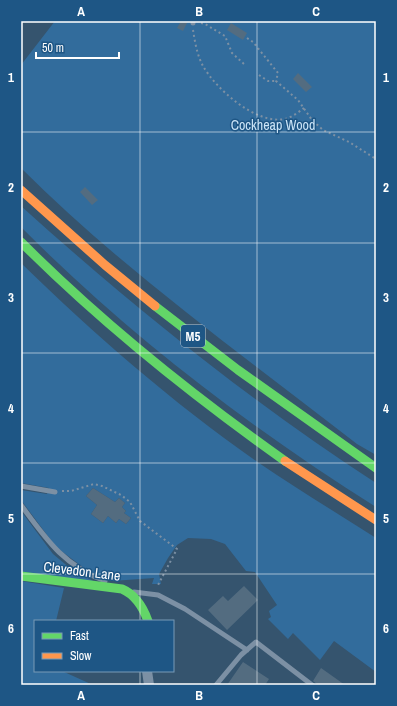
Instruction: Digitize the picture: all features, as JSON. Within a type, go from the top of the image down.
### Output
[{"type":"main road","name":"M5","points":[[21,190],[91,254],[171,320],[247,378],[376,468]]},
{"type":"main road","points":[[21,242],[79,297],[167,372],[251,436],[376,520]]},
{"type":"main road","name":"Clevedon Lane","points":[[21,576],[58,582],[116,588],[128,592],[139,601],[148,620]]},
{"type":"street","points":[[146,672],[149,685]]},
{"type":"lane","points":[[21,486],[55,492]]},
{"type":"lane","points":[[21,505],[53,547],[65,559],[76,567],[109,582],[116,588]]},
{"type":"lane","points":[[128,592],[154,594],[200,617],[211,628],[247,650]]},
{"type":"lane","points":[[216,685],[226,671],[256,642],[312,685]]},
{"type":"path","points":[[244,64],[232,52],[225,36],[204,24],[193,22],[196,43],[202,65],[222,91],[242,106],[274,119],[286,118],[304,108]]},
{"type":"path","points":[[248,38],[278,73],[276,81]]},
{"type":"path","points":[[259,75],[268,81],[276,81],[298,100],[312,120],[323,130],[349,142],[376,159]]},
{"type":"path","points":[[55,492],[71,491],[94,484],[102,486],[121,495],[130,502],[140,521],[177,549],[154,594]]},
{"type":"green space","name":"Cockheap Wood","points":[[55,21],[376,21],[376,455],[357,444],[185,311],[101,242],[60,206],[21,168],[21,65]]},
{"type":"green space","points":[[21,206],[63,244],[193,352],[329,452],[376,483],[376,507],[282,445],[146,342],[103,305],[21,227]]},
{"type":"green space","points":[[21,263],[106,342],[196,417],[273,473],[376,538],[376,672],[334,641],[320,660],[293,633],[288,639],[268,619],[271,617],[269,611],[277,605],[255,572],[246,571],[225,544],[211,539],[188,538],[177,545],[159,574],[161,584],[152,584],[154,578],[112,581],[88,571],[56,547],[21,500],[21,490],[47,494],[49,488],[21,483]],"holes":[[[93,488],[115,502],[119,498],[125,503],[122,507],[126,511],[124,513],[131,518],[126,524],[119,519],[116,523],[108,516],[103,523],[91,514],[97,505],[86,496]]]},
{"type":"green space","points":[[21,511],[53,554],[71,569],[95,582],[21,573]]},
{"type":"green space","points":[[21,581],[64,588],[56,620],[34,620],[34,672],[64,672],[93,685],[21,685]]},
{"type":"building","points":[[181,21],[188,21],[183,31],[177,28]]},
{"type":"building","points":[[231,23],[247,33],[243,40],[227,30]]},
{"type":"building","points":[[298,73],[312,87],[306,92],[293,79]]},
{"type":"building","points":[[85,187],[98,200],[92,205],[80,192]]},
{"type":"building","points":[[93,488],[115,502],[119,498],[125,503],[122,507],[126,511],[124,513],[131,518],[126,524],[119,519],[116,523],[108,516],[103,523],[91,514],[97,505],[86,496]]},
{"type":"building","points":[[244,586],[258,600],[227,630],[208,610],[223,596],[228,601]]},
{"type":"building","points":[[243,662],[269,679],[265,685],[227,685]]},
{"type":"building","points":[[321,668],[345,685],[318,685],[313,681]]},
{"type":"traffic: fast","points":[[21,242],[83,301],[148,357],[250,436],[285,461]]},
{"type":"traffic: fast","points":[[155,306],[238,370],[376,468]]},
{"type":"traffic: fast","points":[[21,576],[122,589],[135,598],[144,611],[148,620]]},
{"type":"traffic: slow","points":[[21,190],[105,265],[155,306]]},
{"type":"traffic: slow","points":[[285,461],[376,520]]}]
